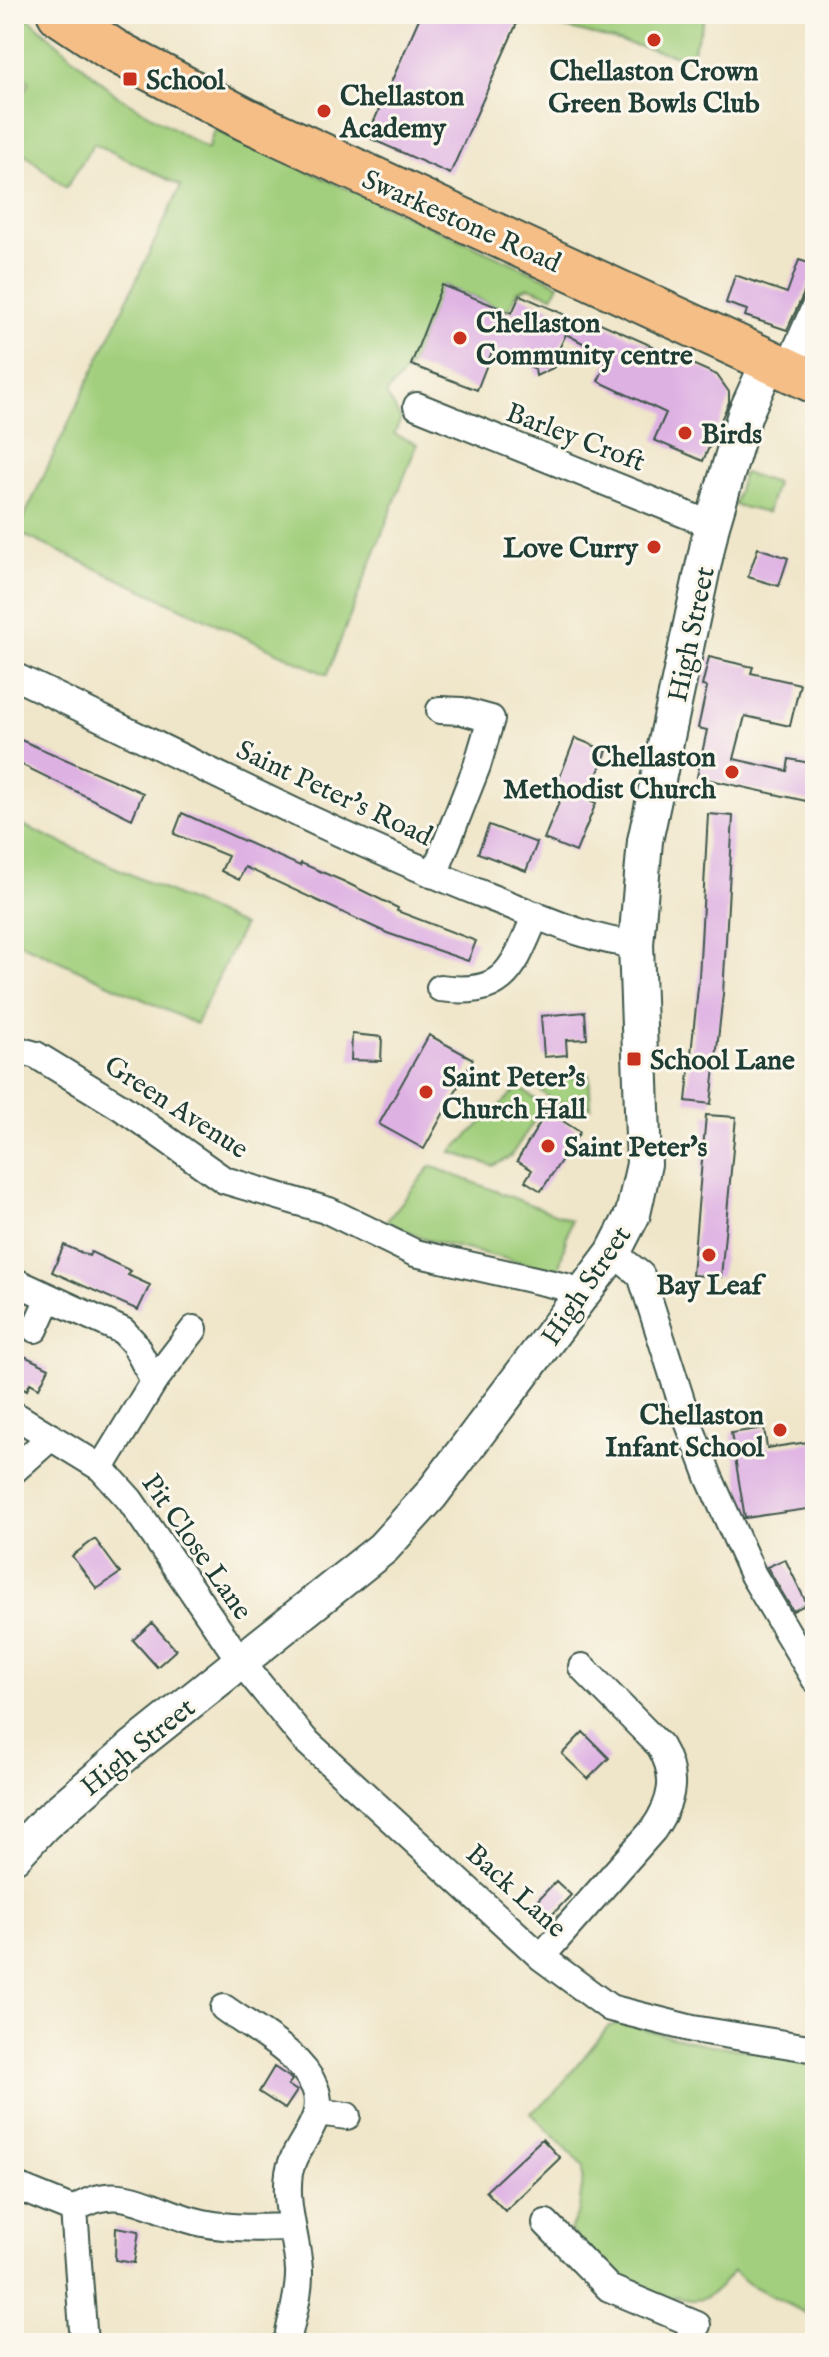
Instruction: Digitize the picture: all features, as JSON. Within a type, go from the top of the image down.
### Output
[{"type":"main road","name":"Swarkestone Road","points":[[59,14],[113,50],[245,119],[790,371]]},
{"type":"street","points":[[790,371],[815,307]]},
{"type":"street","name":"High Street","points":[[14,1856],[90,1784],[355,1573],[407,1523],[613,1253],[633,1214],[644,1164],[636,944],[645,841],[712,525],[745,414],[790,371]]},
{"type":"street","name":"Barley Croft","points":[[417,406],[712,525]]},
{"type":"street","name":"Saint Peter's Road","points":[[14,676],[434,875],[536,915],[620,943],[636,944]]},
{"type":"street","points":[[434,875],[477,766],[491,719],[462,711],[440,710]]},
{"type":"street","points":[[440,988],[471,992],[496,981],[514,965],[536,915]]},
{"type":"street","name":"Green Avenue","points":[[14,1049],[36,1055],[121,1107],[224,1180],[329,1211],[415,1253],[566,1287],[581,1297]]},
{"type":"street","points":[[613,1253],[641,1275],[709,1477],[753,1575],[812,1668]]},
{"type":"street","points":[[18,1283],[123,1331],[134,1343],[154,1381]]},
{"type":"street","points":[[35,1329],[49,1298]]},
{"type":"street","points":[[101,1468],[154,1381],[194,1329]]},
{"type":"street","name":"Pit Close Lane","points":[[18,1417],[101,1468],[130,1500],[241,1662]]},
{"type":"street","points":[[14,1470],[51,1437]]},
{"type":"street","name":"Back Lane","points":[[241,1662],[304,1739],[541,1957],[610,2008],[693,2029],[815,2049]]},
{"type":"street","points":[[541,1957],[653,1830],[672,1788],[668,1759],[660,1746],[582,1667]]},
{"type":"street","points":[[224,2008],[302,2067],[314,2084],[318,2112],[291,2164],[290,2227],[299,2275],[287,2343]]},
{"type":"street","points":[[318,2112],[347,2116]]},
{"type":"street","points":[[22,2189],[74,2210]]},
{"type":"street","points":[[74,2210],[89,2200],[111,2195],[135,2199],[214,2225],[290,2227]]},
{"type":"street","points":[[74,2210],[84,2343]]},
{"type":"street","points":[[546,2223],[609,2288],[697,2325],[686,2343]]},
{"type":"green space","points":[[14,14],[24,14],[115,94],[208,149],[214,129],[559,284],[553,296],[529,287],[518,291],[508,311],[443,285],[411,365],[386,394],[401,419],[394,434],[417,444],[327,675],[17,532],[181,186],[94,143],[66,188],[18,148],[14,151],[14,112],[29,82],[14,68]]},
{"type":"green space","name":"Chellaston Crown Green Bowls Club","points":[[554,14],[706,14],[690,59],[550,24]]},
{"type":"green space","points":[[743,473],[776,483],[767,513],[734,505]]},
{"type":"green space","points":[[14,821],[243,926],[196,1024],[14,940]]},
{"type":"green space","points":[[589,1075],[591,1107],[576,1102],[555,1103],[532,1083]]},
{"type":"green space","points":[[519,1087],[544,1106],[510,1157],[493,1166],[451,1152]]},
{"type":"green space","points":[[431,1166],[571,1220],[558,1271],[431,1241],[386,1222]]},
{"type":"green space","points":[[625,2022],[695,2042],[815,2059],[815,2318],[749,2284],[733,2271],[708,2296],[694,2300],[675,2296],[670,2303],[620,2284],[570,2230],[579,2211],[584,2166],[531,2113],[553,2095],[609,2026]]},
{"type":"building","points":[[421,14],[521,14],[450,174],[367,137]]},
{"type":"building","points":[[799,260],[815,265],[815,269],[787,330],[745,316],[747,310],[726,303],[735,275],[787,293]]},
{"type":"building","points":[[442,285],[512,313],[520,295],[593,327],[596,321],[717,375],[729,392],[729,402],[703,461],[654,440],[666,413],[598,381],[609,357],[566,334],[553,362],[555,367],[536,376],[535,369],[493,349],[477,390],[411,365]]},
{"type":"building","points":[[758,548],[788,558],[779,586],[748,577]]},
{"type":"building","points":[[709,657],[753,667],[751,673],[800,684],[790,726],[745,716],[734,759],[787,771],[789,759],[815,764],[815,803],[697,777],[707,730],[698,728],[707,687],[702,686]]},
{"type":"building","points":[[14,737],[143,793],[132,819],[14,761]]},
{"type":"building","points":[[575,738],[607,751],[587,799],[596,803],[576,852],[544,839],[564,790],[556,787]]},
{"type":"building","points":[[182,813],[300,866],[301,863],[343,881],[398,908],[397,911],[476,941],[468,961],[387,933],[245,867],[239,880],[221,871],[228,856],[174,834]]},
{"type":"building","points":[[708,814],[733,816],[723,994],[711,1104],[686,1101],[699,978]]},
{"type":"building","points":[[489,825],[537,843],[526,871],[478,853]]},
{"type":"building","points":[[585,1012],[587,1039],[566,1040],[567,1055],[544,1057],[541,1016]]},
{"type":"building","points":[[352,1034],[382,1037],[381,1061],[351,1060]]},
{"type":"building","name":"Saint Peter's Church Hall","points":[[429,1035],[473,1059],[424,1149],[379,1124]]},
{"type":"building","name":"Saint Peter's","points":[[547,1111],[580,1132],[541,1191],[525,1181],[532,1170],[517,1161]]},
{"type":"building","points":[[706,1115],[736,1117],[721,1277],[692,1275]]},
{"type":"building","points":[[64,1245],[89,1256],[91,1252],[131,1271],[128,1275],[150,1285],[138,1310],[52,1272]]},
{"type":"building","points":[[14,1351],[49,1368],[39,1388],[30,1383],[27,1390],[14,1383]]},
{"type":"building","points":[[764,1428],[767,1448],[815,1441],[815,1508],[745,1518],[731,1433]]},
{"type":"building","points":[[95,1539],[120,1573],[97,1589],[72,1556]]},
{"type":"building","points":[[785,1559],[807,1604],[793,1611],[767,1567]]},
{"type":"building","points":[[152,1623],[176,1650],[157,1667],[133,1640]]},
{"type":"building","points":[[583,1732],[609,1758],[588,1779],[562,1754]]},
{"type":"building","points":[[556,1881],[571,1895],[548,1919],[533,1905]]},
{"type":"building","points":[[274,2067],[292,2080],[288,2085],[297,2091],[285,2109],[259,2092]]},
{"type":"building","points":[[542,2139],[560,2158],[505,2211],[486,2191]]},
{"type":"building","points":[[116,2227],[139,2231],[134,2263],[115,2260]]},
{"type":"place","name":"Chellaston Crown Green Bowls Club","points":[[654,40]]},
{"type":"place","name":"School","points":[[130,79]]},
{"type":"place","name":"Chellaston Academy","points":[[324,111]]},
{"type":"place","name":"Chellaston Community centre","points":[[460,338]]},
{"type":"place","name":"Birds","points":[[685,433]]},
{"type":"place","name":"Love Curry","points":[[654,547]]},
{"type":"place","name":"Chellaston Methodist Church","points":[[732,772]]},
{"type":"place","name":"School Lane","points":[[634,1059]]},
{"type":"place","name":"Saint Peter's Church Hall","points":[[426,1092]]},
{"type":"place","name":"Saint Peter's","points":[[548,1146]]},
{"type":"place","name":"Bay Leaf","points":[[709,1255]]},
{"type":"place","name":"Chellaston Infant School","points":[[780,1430]]}]
